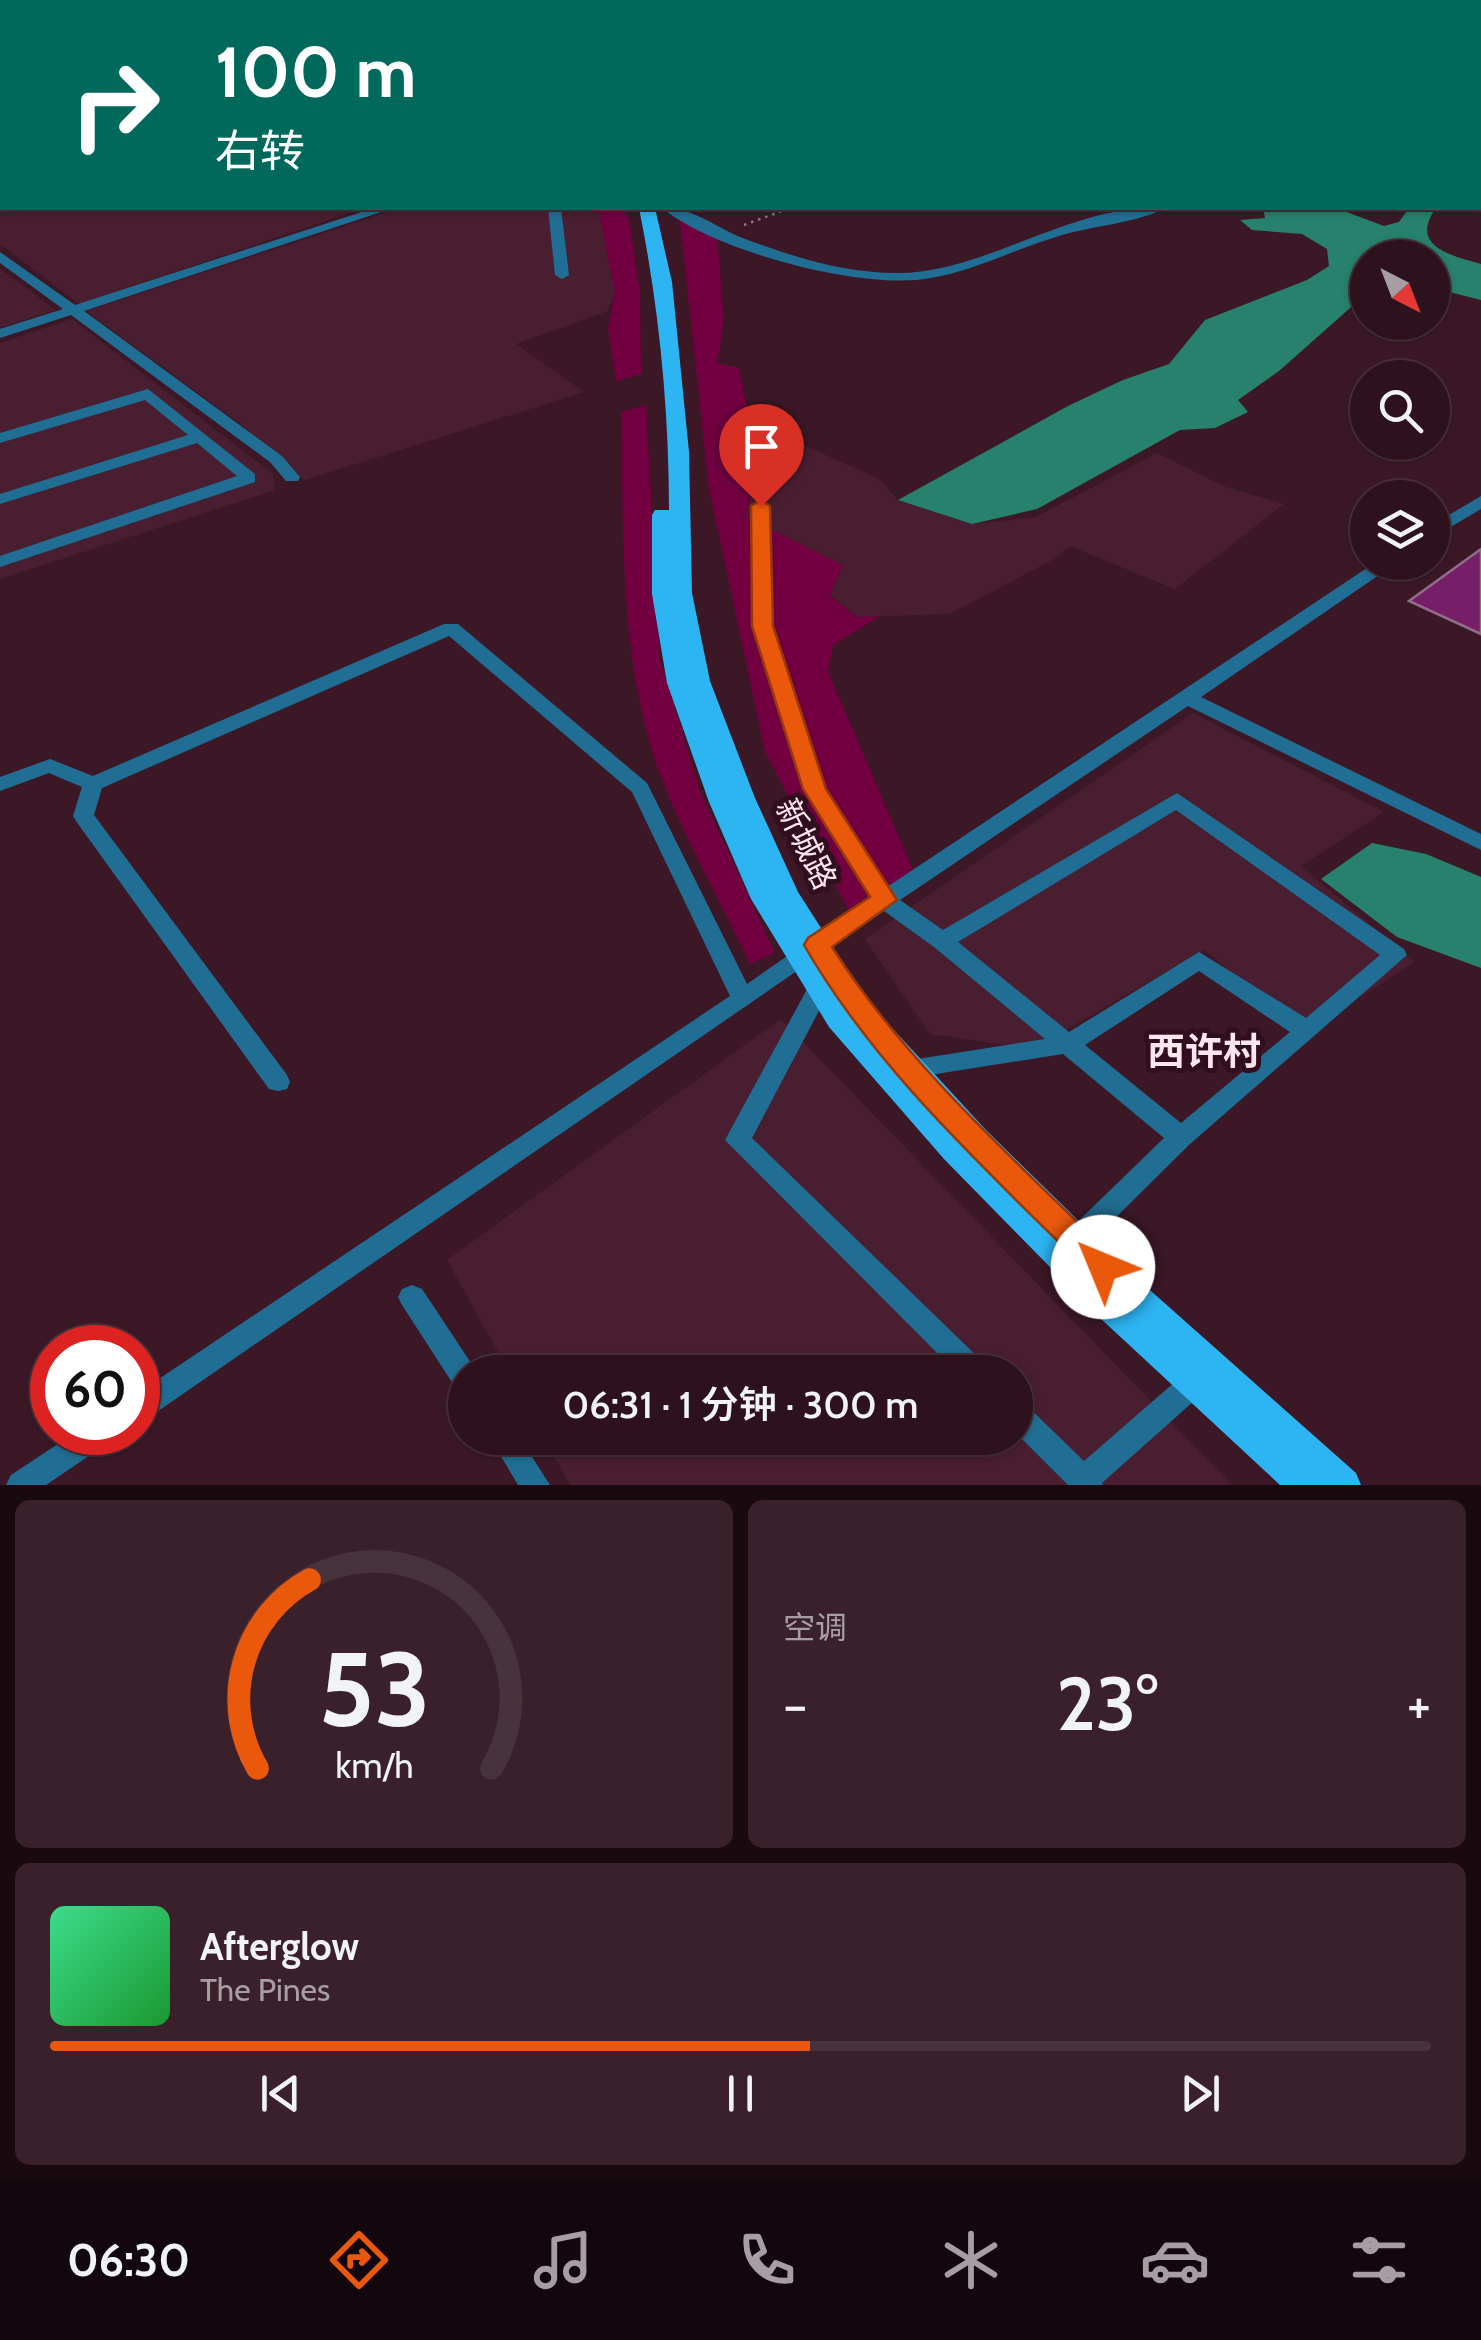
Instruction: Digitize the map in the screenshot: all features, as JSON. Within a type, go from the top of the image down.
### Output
[{"type":"main road","name":"新城路","points":[[633,210],[650,282],[662,452],[664,594],[680,683],[722,802],[764,899],[974,1139],[1076,1240],[1343,1485]]},
{"type":"main road","name":"新城路","points":[[647,210],[664,282],[679,452],[682,593],[698,681],[742,798],[809,952],[820,988],[838,1019],[955,1150],[1111,1308],[1306,1485]]},
{"type":"street","points":[[0,334],[380,210]]},
{"type":"street","points":[[554,210],[562,276]]},
{"type":"street","points":[[673,210],[718,235],[790,259],[878,277],[928,275],[1057,232],[1150,210]]},
{"type":"street","points":[[0,256],[276,459],[292,477]]},
{"type":"street","points":[[0,438],[148,394],[248,478],[0,562]]},
{"type":"street","points":[[0,499],[200,437]]},
{"type":"street","points":[[1450,521],[1481,500]]},
{"type":"street","points":[[761,506],[762,626],[815,789],[884,900],[942,941],[1182,1137]]},
{"type":"street","points":[[160,1393],[1362,580]]},
{"type":"street","points":[[0,784],[50,766],[92,784],[451,628],[640,788],[743,999]]},
{"type":"street","points":[[1187,698],[1481,843]]},
{"type":"street","points":[[92,784],[83,816],[278,1082]]},
{"type":"street","points":[[942,941],[1176,800],[1396,955],[1182,1137],[1076,1240]]},
{"type":"street","points":[[911,1069],[1068,1044],[1199,960],[1307,1030]]},
{"type":"street","points":[[820,988],[738,1140],[957,1355]]},
{"type":"street","points":[[412,1296],[450,1355]]},
{"type":"street","points":[[1033,1430],[1086,1482],[1194,1383]]},
{"type":"street","points":[[22,1485],[67,1455]]},
{"type":"street","points":[[515,1455],[535,1485]]},
{"type":"path","points":[[718,235],[785,210]]},
{"type":"shaded area","points":[[0,210],[358,210],[79,304],[0,244]]},
{"type":"shaded area","points":[[394,210],[598,210],[615,292],[608,311],[516,344],[584,392],[305,480],[242,425],[86,311]]},
{"type":"shaded area","points":[[598,210],[624,210],[629,218],[640,293],[641,374],[616,381],[608,328],[615,292]]},
{"type":"shaded area","points":[[1263,210],[1341,210],[1384,226],[1399,222],[1408,210],[1435,210],[1427,232],[1431,240],[1350,240],[1350,308],[1279,371],[1238,400],[1248,412],[1215,428],[1180,430],[1037,509],[972,524],[898,500],[1068,406],[1169,364],[1205,320],[1307,280],[1329,266],[1327,249],[1302,234],[1252,230],[1240,220],[1265,218]]},
{"type":"shaded area","points":[[679,213],[717,235],[724,320],[717,363],[739,368],[758,462],[746,517],[843,565],[830,595],[856,617],[880,616],[833,645],[828,671],[917,879],[854,920],[765,752],[709,489]]},
{"type":"shaded area","points":[[1450,254],[1481,264],[1481,300],[1450,292]]},
{"type":"shaded area","points":[[0,269],[24,286],[55,310],[0,328]]},
{"type":"shaded area","points":[[72,319],[273,474],[275,490],[0,579],[0,343]]},
{"type":"shaded area","points":[[646,405],[660,659],[700,791],[775,953],[750,964],[661,777],[637,688],[626,596],[621,412]]},
{"type":"shaded area","points":[[766,428],[879,479],[898,500],[972,524],[1036,517],[1157,453],[1223,486],[1284,504],[1175,589],[1070,546],[1052,560],[950,614],[856,617],[746,517]]},
{"type":"shaded area","points":[[1193,713],[1384,812],[1301,866],[1415,962],[1307,1031],[1204,950],[1033,1049],[930,1034],[865,939]]},
{"type":"shaded area","points":[[1372,843],[1426,854],[1481,877],[1481,968],[1397,937],[1321,879]]},
{"type":"shaded area","points":[[781,1019],[1232,1485],[570,1485],[553,1455],[1033,1455],[1033,1355],[500,1355],[447,1260]]},
{"type":"building","points":[[1481,549],[1481,634],[1409,601],[1438,580],[1450,580],[1450,571]]},
{"type":"district","name":"西许村","points":[[1204,1052]]},
{"type":"route","points":[[761,506],[762,626],[815,789],[884,900],[817,945],[859,1011],[974,1139],[1103,1267]]}]
